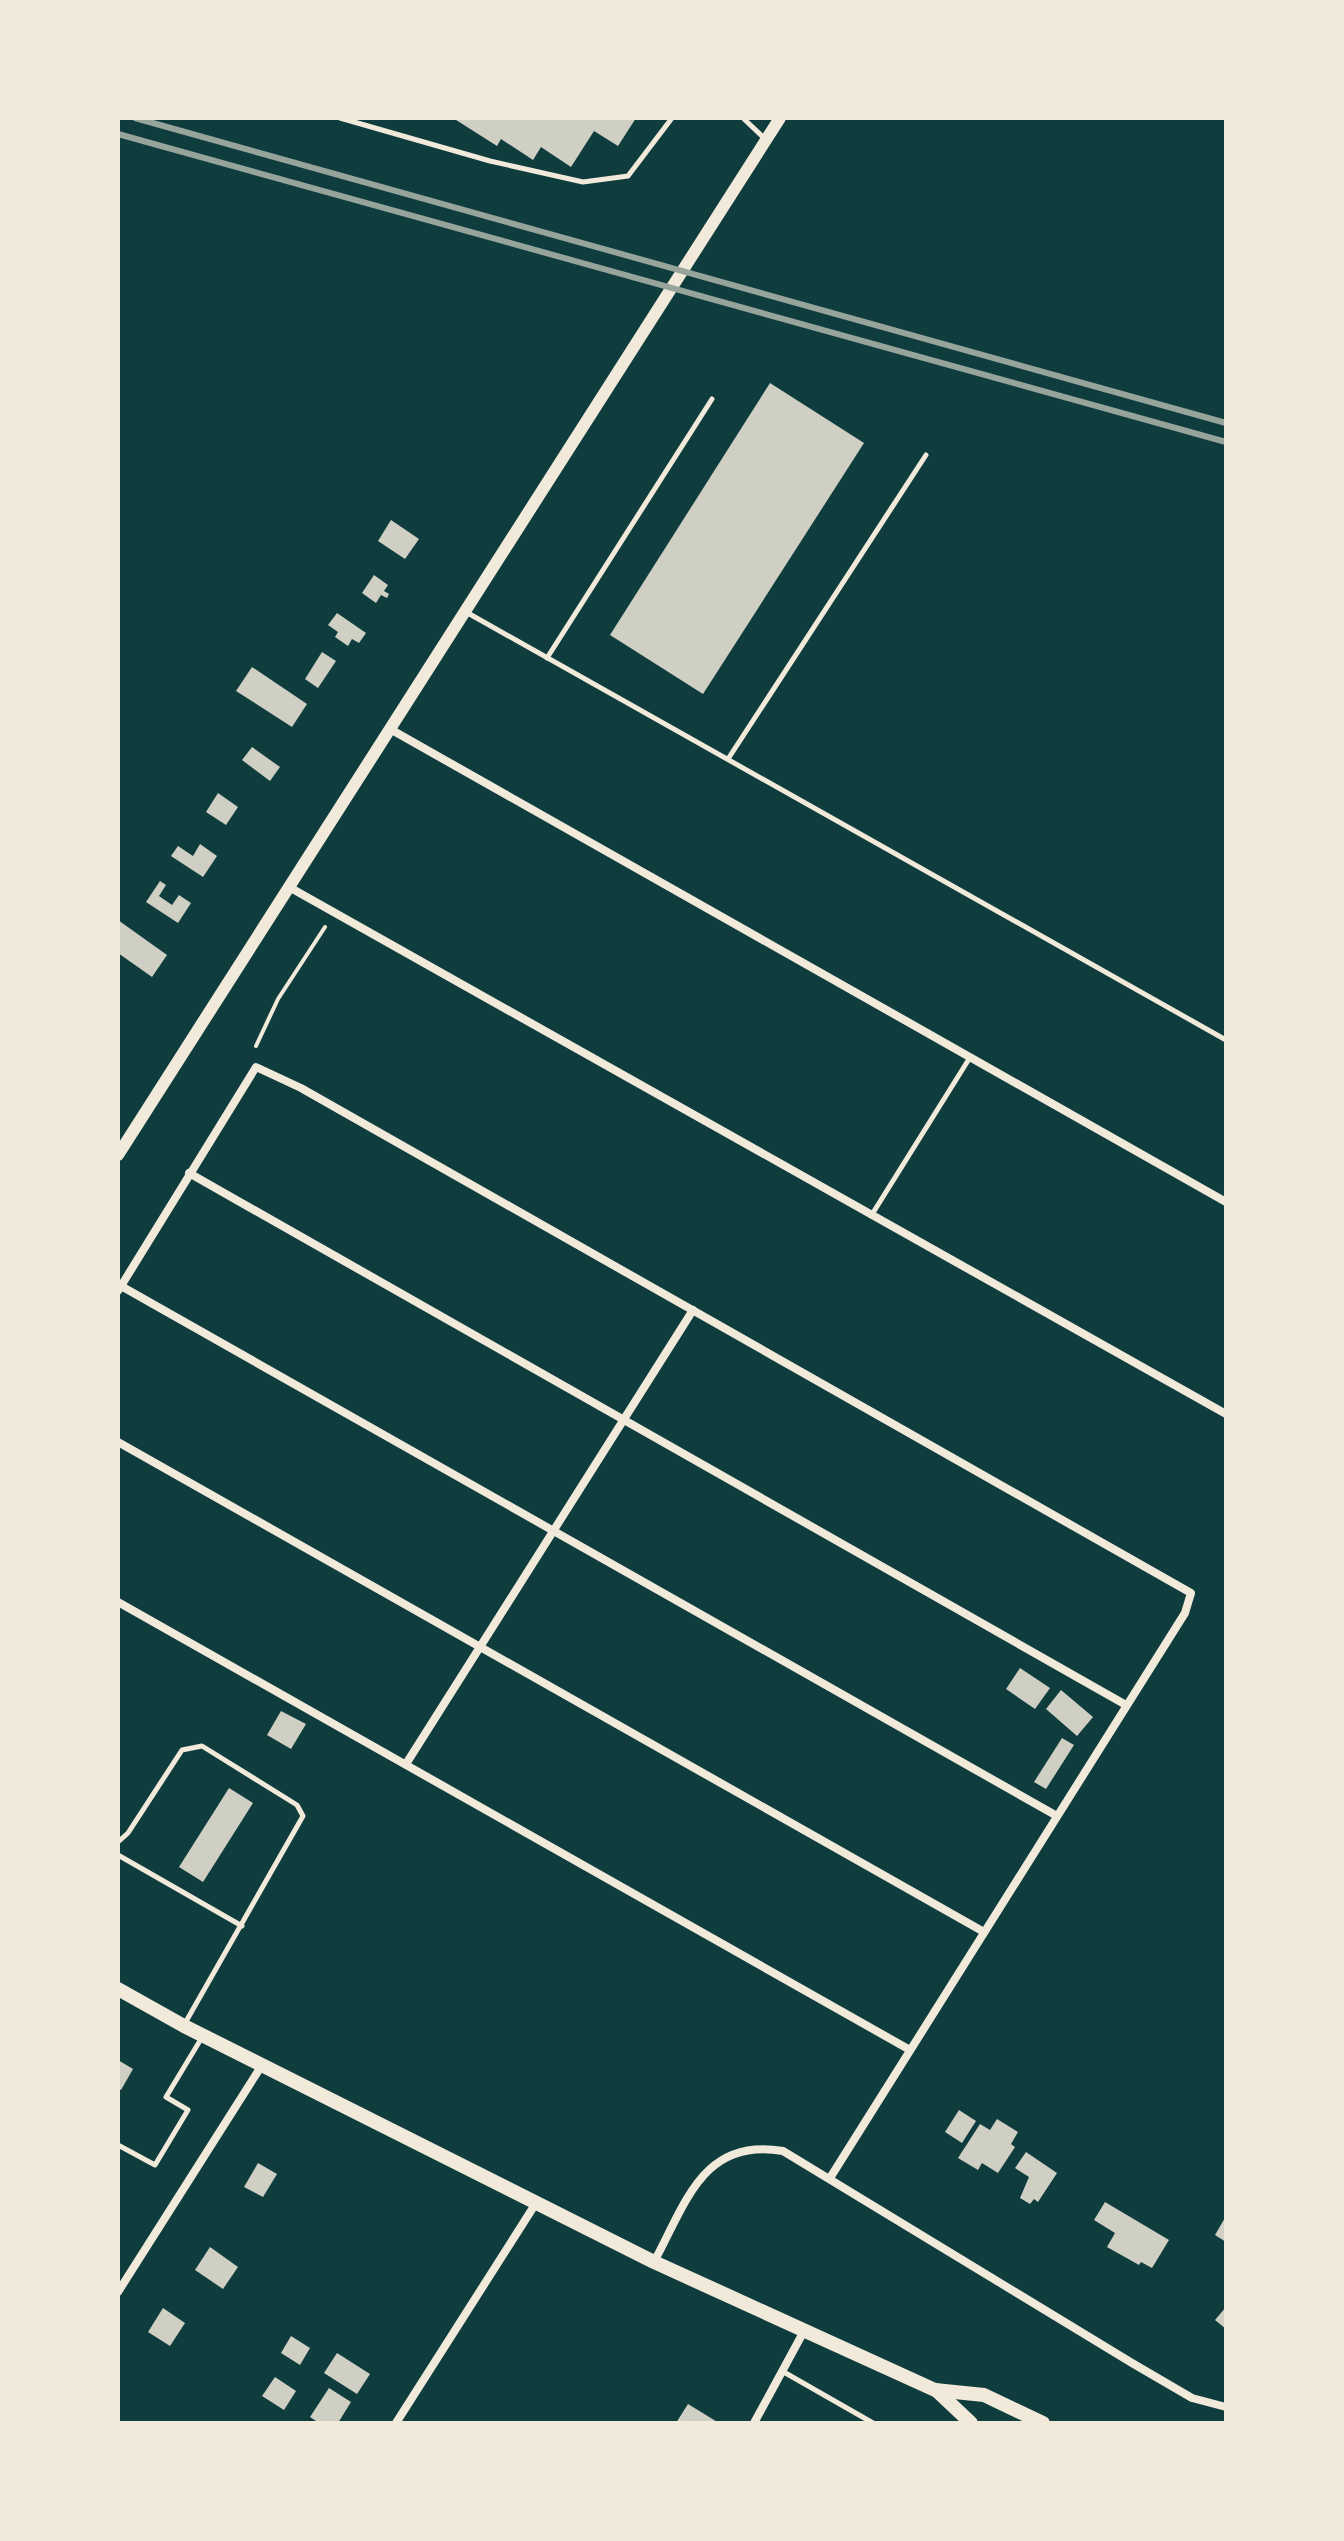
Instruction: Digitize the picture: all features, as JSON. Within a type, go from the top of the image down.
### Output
[{"type":"main road","points":[[118,1989],[184,2026],[654,2262],[935,2390],[971,2423]]},
{"type":"main road","points":[[935,2390],[984,2395],[1043,2423]]},
{"type":"street","points":[[118,1155],[780,118]]},
{"type":"street","points":[[390,729],[1226,1202]]},
{"type":"street","points":[[289,887],[870,1217],[1226,1414]]},
{"type":"street","points":[[830,2178],[1185,1613],[1191,1593],[301,1088],[256,1067],[120,1289],[1057,1816]]},
{"type":"street","points":[[189,1173],[1126,1705]]},
{"type":"street","points":[[406,1764],[693,1310]]},
{"type":"street","points":[[118,1442],[984,1932]]},
{"type":"street","points":[[118,1602],[910,2050]]},
{"type":"street","points":[[118,2292],[262,2065]]},
{"type":"street","points":[[654,2262],[705,2172],[725,2156],[749,2148],[783,2151],[1192,2398],[1226,2407]]},
{"type":"street","points":[[396,2423],[536,2203]]},
{"type":"street","points":[[754,2423],[804,2331]]},
{"type":"lane","points":[[340,118],[490,161],[583,182],[628,176],[672,118]]},
{"type":"lane","points":[[743,118],[766,139]]},
{"type":"lane","points":[[547,658],[712,399]]},
{"type":"lane","points":[[728,759],[926,455]]},
{"type":"lane","points":[[465,611],[1226,1040]]},
{"type":"lane","points":[[870,1217],[969,1059]]},
{"type":"lane","points":[[118,1842],[128,1833],[182,1750],[192,1745],[202,1746],[297,1805],[303,1816],[184,2026]]},
{"type":"lane","points":[[118,1855],[242,1926]]},
{"type":"lane","points":[[118,2145],[155,2165],[188,2110],[166,2097],[203,2034]]},
{"type":"lane","points":[[781,2371],[873,2423]]},
{"type":"path","points":[[256,1046],[278,999],[325,927]]},
{"type":"building","points":[[453,118],[636,118],[618,146],[594,131],[571,167],[541,147],[533,160],[501,139],[497,146]]},
{"type":"building","points":[[770,383],[864,443],[703,694],[610,635]]},
{"type":"building","points":[[391,520],[419,539],[405,559],[378,541]]},
{"type":"building","points":[[374,575],[388,585],[384,591],[389,594],[387,598],[381,595],[376,603],[362,593]]},
{"type":"building","points":[[337,613],[366,633],[359,643],[352,639],[348,646],[335,637],[338,632],[328,625]]},
{"type":"building","points":[[322,652],[336,661],[318,688],[305,679]]},
{"type":"building","points":[[252,667],[307,704],[292,727],[236,691]]},
{"type":"building","points":[[252,747],[280,767],[270,781],[242,760]]},
{"type":"building","points":[[218,793],[238,807],[226,825],[206,812]]},
{"type":"building","points":[[200,844],[217,856],[203,877],[171,856],[178,846],[193,856]]},
{"type":"building","points":[[160,881],[166,885],[159,896],[172,905],[179,895],[191,903],[178,923],[146,902]]},
{"type":"building","points":[[118,920],[167,955],[152,977],[118,953]]},
{"type":"building","points":[[1020,1668],[1050,1688],[1035,1709],[1006,1689]]},
{"type":"building","points":[[1061,1690],[1093,1717],[1077,1736],[1046,1709]]},
{"type":"building","points":[[281,1711],[306,1724],[291,1749],[267,1735]]},
{"type":"building","points":[[1062,1738],[1074,1745],[1046,1789],[1034,1782]]},
{"type":"building","points":[[229,1788],[253,1803],[203,1882],[179,1867]]},
{"type":"building","points":[[118,2060],[133,2069],[121,2090],[118,2088]]},
{"type":"building","points":[[959,2110],[976,2121],[962,2143],[945,2132]]},
{"type":"building","points":[[997,2119],[1018,2132],[1011,2144],[1015,2147],[998,2173],[982,2163],[978,2170],[958,2158],[980,2124],[990,2130]]},
{"type":"building","points":[[1026,2152],[1057,2173],[1038,2202],[1034,2199],[1030,2204],[1020,2198],[1029,2177],[1015,2168]]},
{"type":"building","points":[[258,2163],[277,2174],[263,2197],[244,2187]]},
{"type":"building","points":[[1105,2202],[1169,2240],[1152,2268],[1141,2262],[1139,2265],[1107,2247],[1115,2233],[1094,2220]]},
{"type":"building","points":[[1226,2216],[1226,2242],[1215,2235]]},
{"type":"building","points":[[210,2247],[238,2267],[223,2289],[195,2270]]},
{"type":"building","points":[[1226,2307],[1226,2329],[1215,2320]]},
{"type":"building","points":[[163,2308],[185,2323],[170,2346],[148,2332]]},
{"type":"building","points":[[291,2336],[310,2348],[300,2365],[281,2353]]},
{"type":"building","points":[[337,2353],[370,2374],[357,2394],[324,2373]]},
{"type":"building","points":[[275,2377],[296,2391],[284,2410],[262,2396]]},
{"type":"building","points":[[329,2388],[351,2402],[338,2423],[319,2423],[310,2417]]},
{"type":"building","points":[[688,2404],[719,2423],[676,2423]]},
{"type":"railway","points":[[135,118],[1226,423]]},
{"type":"railway","points":[[118,134],[1226,442]]}]
